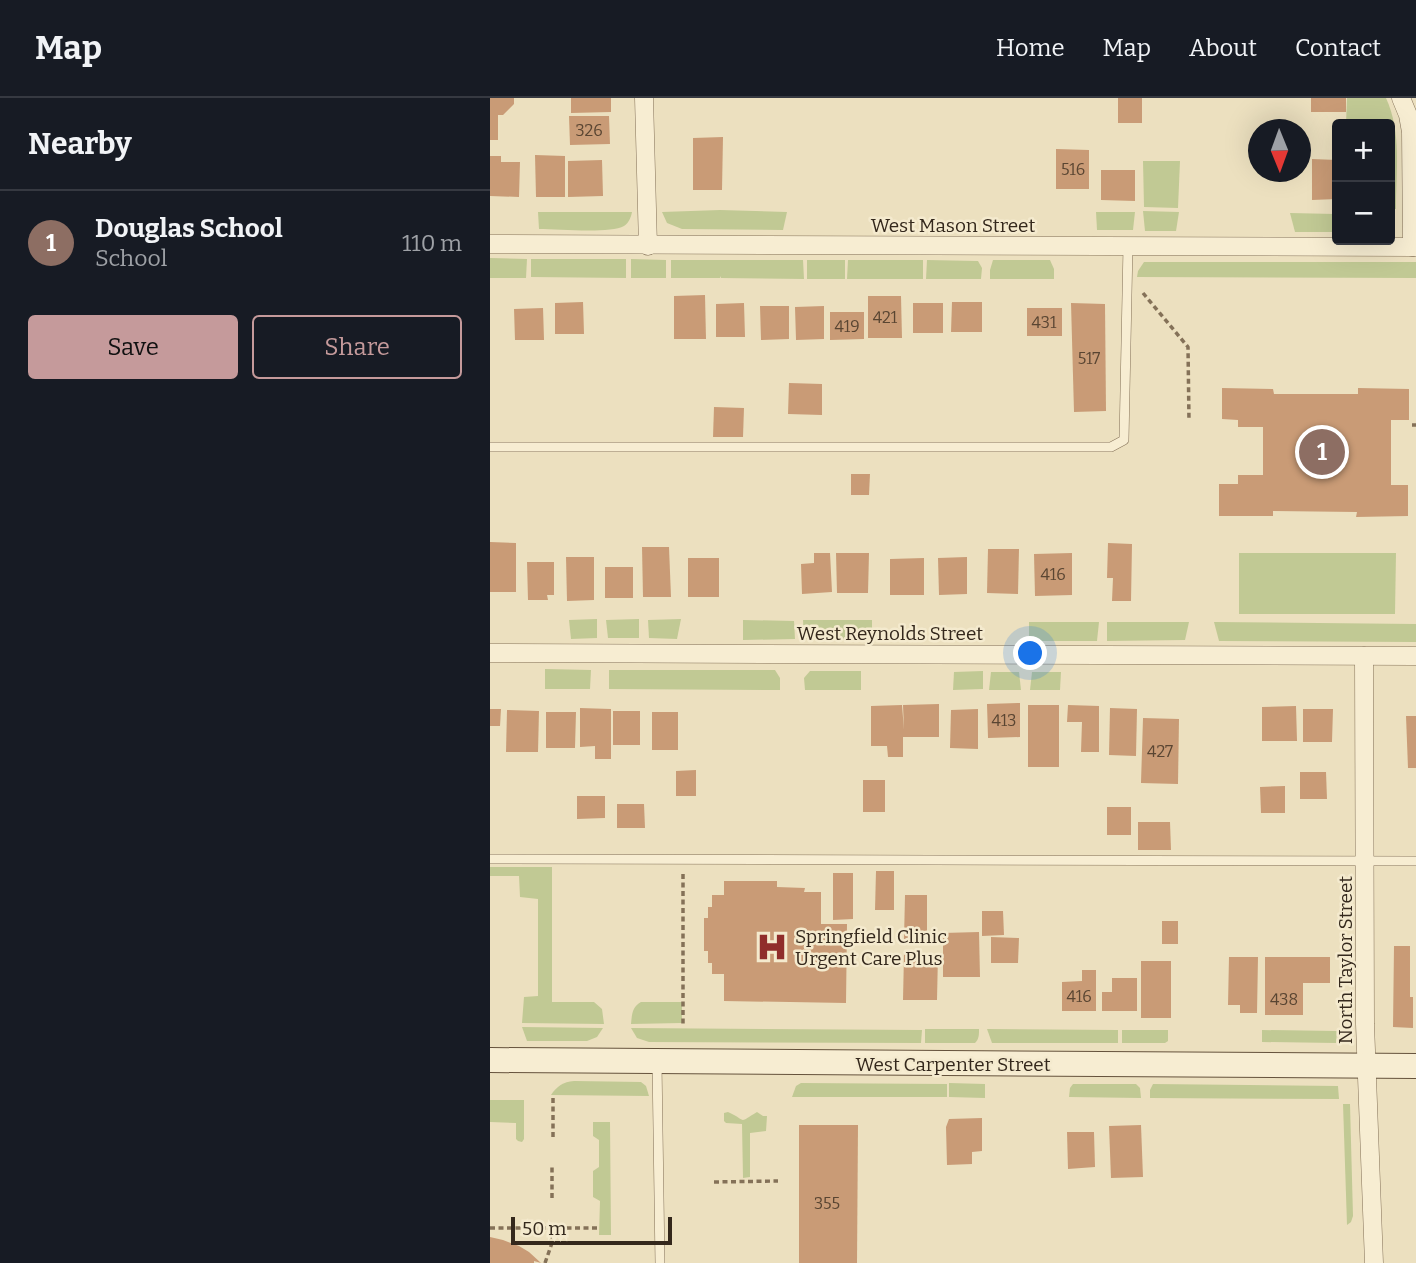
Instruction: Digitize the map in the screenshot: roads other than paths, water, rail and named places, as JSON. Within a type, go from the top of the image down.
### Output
[{"type":"street","points":[[644,98],[648,246]]},
{"type":"street","points":[[1401,98],[1413,129],[1414,247]]},
{"type":"street","name":"West Mason Street","points":[[490,244],[1414,247]]},
{"type":"street","name":"West Reynolds Street","points":[[490,653],[1416,656]]},
{"type":"street","name":"North Taylor Street","points":[[1364,656],[1365,1024],[1374,1263]]},
{"type":"street","name":"West Carpenter Street","points":[[490,1060],[1416,1066]]},
{"type":"lane","points":[[490,447],[1111,447],[1124,440],[1129,246]]},
{"type":"lane","points":[[490,859],[1416,861]]},
{"type":"lane","points":[[657,1062],[660,1263]]},
{"type":"place","name":"Douglas School","points":[[1322,452]]},
{"type":"place","name":"Springfield Clinic Urgent Care Plus","points":[[772,947]]}]
